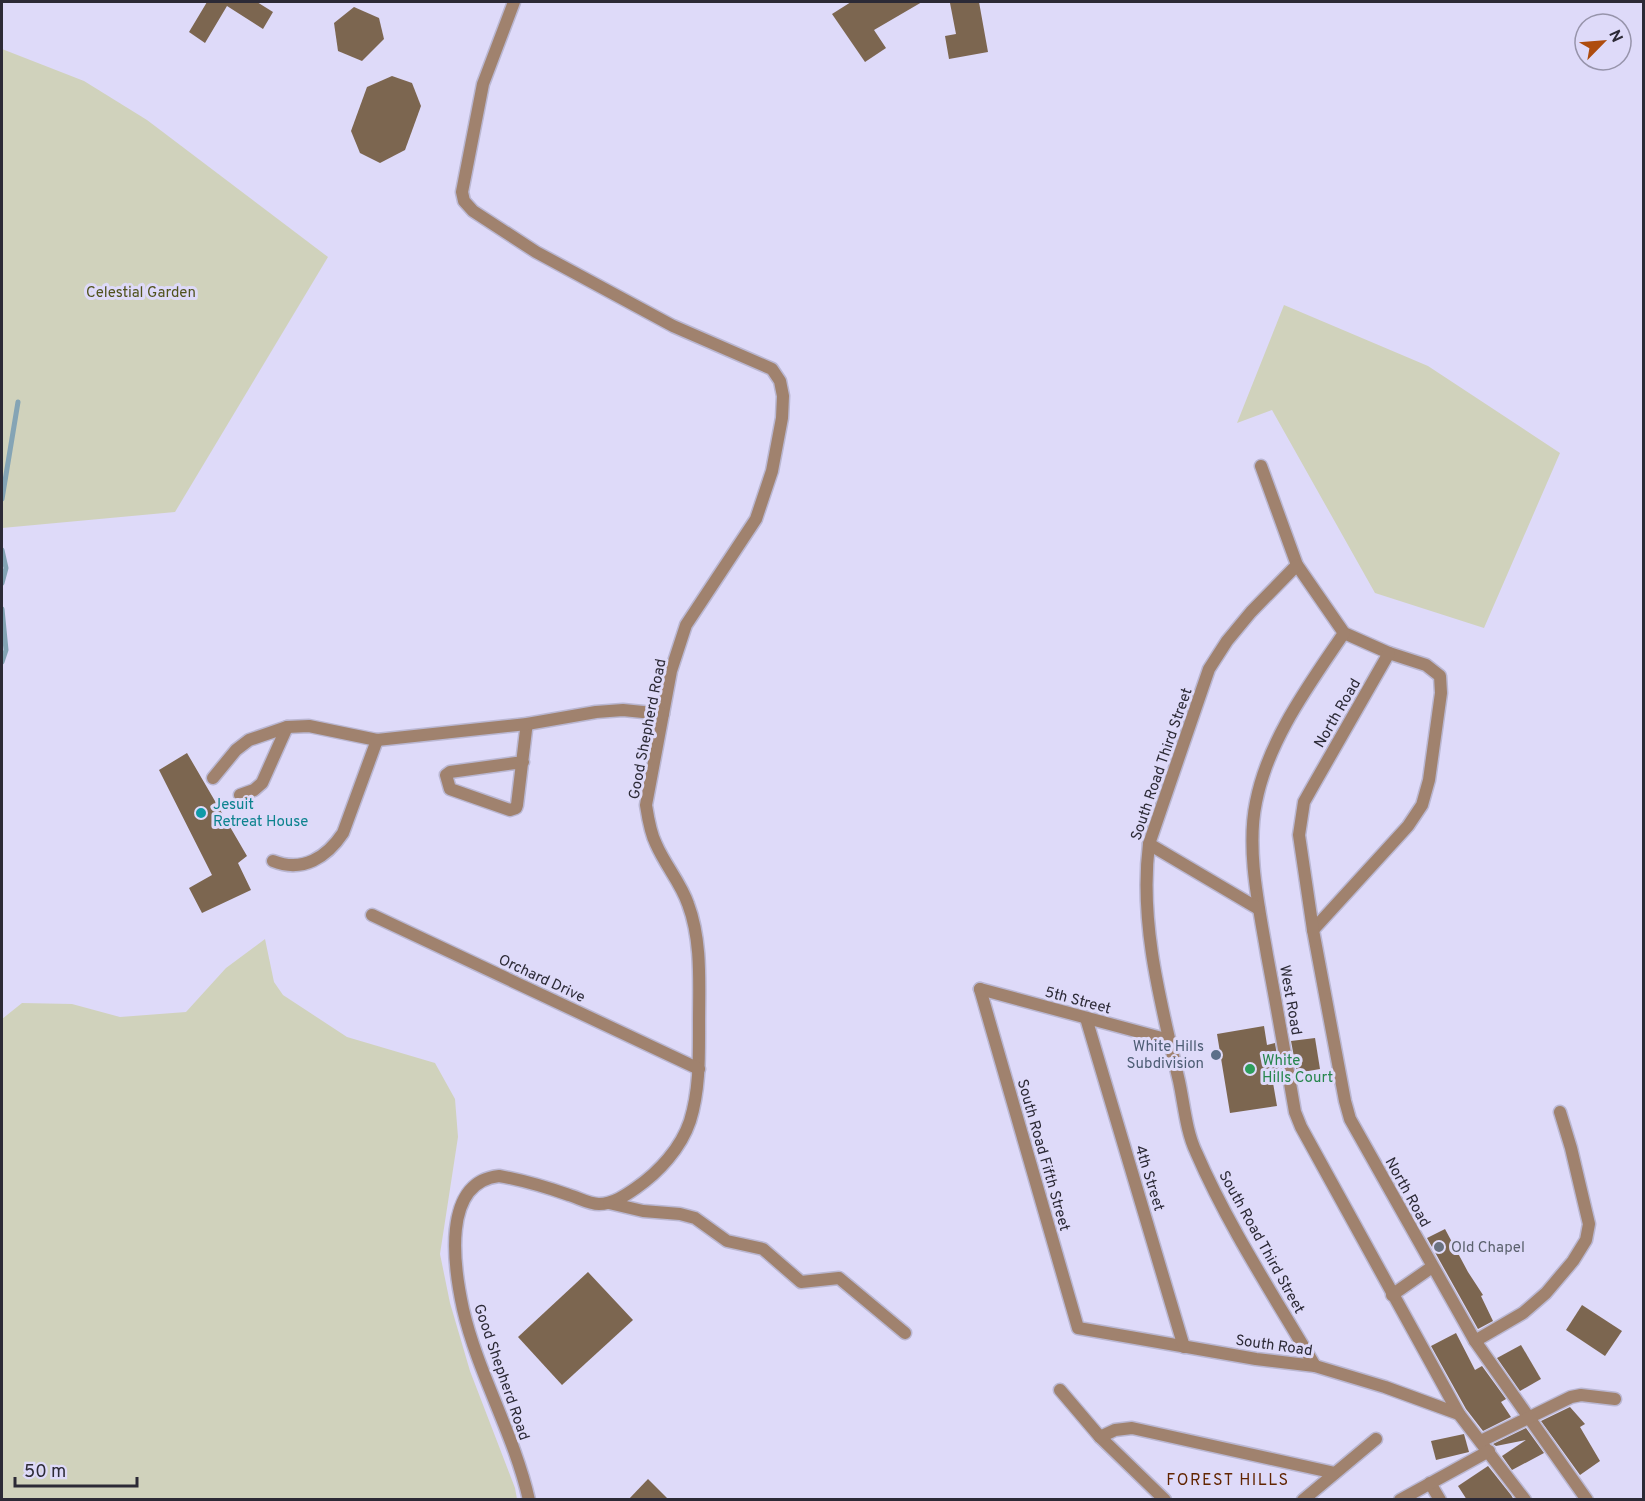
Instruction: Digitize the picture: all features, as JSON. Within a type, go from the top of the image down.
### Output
[{"type":"street","name":"Good Shepherd Road","points":[[514,2],[483,84],[462,192],[464,201],[489,223],[536,252],[673,326],[772,369],[782,389],[782,418],[772,471],[756,519],[686,626],[672,671],[646,805],[655,843],[688,904],[696,937],[699,971],[699,1069],[689,1123],[675,1149],[659,1169],[623,1197],[609,1203],[590,1203],[556,1191],[499,1176],[487,1177],[477,1183],[462,1199],[458,1213],[456,1253],[463,1309],[529,1500]]},
{"type":"street","points":[[1261,466],[1297,566],[1344,633],[1426,665],[1440,676],[1441,693],[1429,780],[1422,805],[1408,826],[1313,930]]},
{"type":"street","name":"South Road Third Street","points":[[1297,566],[1251,612],[1227,641],[1209,669],[1149,844],[1146,866],[1146,902],[1150,941],[1169,1040],[1194,1149],[1217,1197],[1315,1366]]},
{"type":"street","name":"West Road","points":[[1344,633],[1303,694],[1275,746],[1256,802],[1252,839],[1259,909],[1295,1112],[1392,1295],[1459,1414],[1525,1500]]},
{"type":"street","name":"North Road","points":[[1389,652],[1304,802],[1299,836],[1313,930],[1344,1101],[1350,1119],[1475,1341],[1587,1500]]},
{"type":"street","points":[[213,778],[236,750],[249,740],[287,727],[309,726],[377,740],[527,724],[623,710],[663,714]]},
{"type":"street","points":[[523,762],[450,772],[446,775],[447,786],[513,810],[518,805],[523,762],[527,724]]},
{"type":"street","points":[[240,795],[254,790],[262,783],[287,727]]},
{"type":"street","points":[[273,861],[284,865],[305,864],[326,854],[335,846],[343,833],[377,740]]},
{"type":"street","points":[[1149,844],[1259,909]]},
{"type":"street","name":"Orchard Drive","points":[[372,915],[699,1069]]},
{"type":"street","name":"5th Street","points":[[980,989],[1169,1040]]},
{"type":"street","name":"South Road Fifth Street","points":[[980,989],[1078,1328]]},
{"type":"street","name":"4th Street","points":[[1086,1018],[1184,1347]]},
{"type":"street","points":[[1475,1341],[1523,1313],[1546,1293],[1573,1261],[1586,1240],[1589,1224],[1560,1112]]},
{"type":"street","points":[[609,1203],[643,1211],[680,1214],[695,1218],[727,1241],[763,1249],[801,1282],[839,1278],[905,1333]]},
{"type":"street","points":[[1392,1295],[1432,1267]]},
{"type":"street","name":"South Road","points":[[1078,1328],[1256,1359],[1315,1366],[1385,1387],[1459,1414]]},
{"type":"street","points":[[1060,1390],[1100,1437],[1165,1500]]},
{"type":"street","points":[[1400,1500],[1529,1418],[1571,1397],[1581,1395],[1615,1399]]},
{"type":"street","points":[[1100,1437],[1115,1430],[1132,1428],[1335,1473]]},
{"type":"street","points":[[1303,1500],[1376,1439]]},
{"type":"street","points":[[1430,1483],[1440,1500]]},
{"type":"green space","name":"Celestial Garden","points":[[2,49],[84,81],[147,120],[328,257],[175,512],[2,528]]},
{"type":"green space","points":[[1284,305],[1428,366],[1560,453],[1484,628],[1375,593],[1272,410],[1237,423]]},
{"type":"green space","points":[[265,939],[274,982],[283,995],[347,1037],[435,1063],[455,1099],[458,1137],[440,1254],[450,1303],[470,1371],[515,1488],[517,1499],[2,1499],[2,1019],[22,1003],[72,1004],[120,1017],[186,1012],[226,968]]},
{"type":"building","points":[[207,2],[257,2],[273,12],[263,29],[227,6],[205,43],[189,32]]},
{"type":"building","points":[[851,2],[922,2],[874,30],[886,48],[865,62],[832,14]]},
{"type":"building","points":[[979,2],[988,52],[949,59],[945,36],[956,34],[950,3]]},
{"type":"building","points":[[354,7],[379,18],[384,39],[362,61],[338,51],[334,23]]},
{"type":"building","points":[[392,76],[412,83],[421,106],[405,150],[380,163],[360,153],[351,131],[367,87]]},
{"type":"building","name":"Jesuit Retreat House","points":[[187,753],[247,856],[238,863],[251,890],[202,913],[189,888],[212,875],[159,770]]},
{"type":"building","points":[[1264,1026],[1267,1045],[1275,1043],[1280,1075],[1272,1077],[1277,1106],[1230,1113],[1217,1034]]},
{"type":"building","points":[[1315,1038],[1320,1069],[1297,1073],[1291,1041]]},
{"type":"building","points":[[1445,1229],[1483,1295],[1481,1296],[1493,1321],[1478,1329],[1427,1238]]},
{"type":"building","points":[[588,1272],[633,1320],[562,1385],[518,1337]]},
{"type":"building","points":[[1582,1305],[1622,1331],[1605,1356],[1566,1330]]},
{"type":"building","points":[[1456,1333],[1475,1370],[1482,1366],[1506,1399],[1501,1402],[1511,1417],[1483,1431],[1466,1409],[1431,1346]]},
{"type":"building","points":[[1521,1345],[1541,1379],[1520,1391],[1497,1358]]},
{"type":"building","points":[[1570,1407],[1585,1424],[1580,1427],[1600,1461],[1580,1475],[1541,1421]]},
{"type":"building","points":[[1526,1428],[1544,1453],[1512,1470],[1502,1456],[1526,1440],[1496,1446],[1493,1444]]},
{"type":"building","points":[[1464,1434],[1469,1452],[1436,1460],[1431,1441]]},
{"type":"building","points":[[1488,1466],[1514,1500],[1467,1500],[1458,1486]]},
{"type":"building","points":[[648,1479],[669,1500],[628,1500]]},
{"type":"waterway","points":[[2,499],[18,402]]},
{"type":"waterway","points":[[2,550],[6,568],[2,583]]},
{"type":"waterway","points":[[2,609],[6,650],[2,662]]},
{"type":"place","name":"Jesuit Retreat House","points":[[201,813]]},
{"type":"place","name":"White Hills Subdivision","points":[[1216,1055]]},
{"type":"place","name":"White Hills Court","points":[[1250,1069]]},
{"type":"place","name":"Old Chapel","points":[[1439,1247]]},
{"type":"district","name":"FOREST HILLS","points":[[1228,1479]]}]
